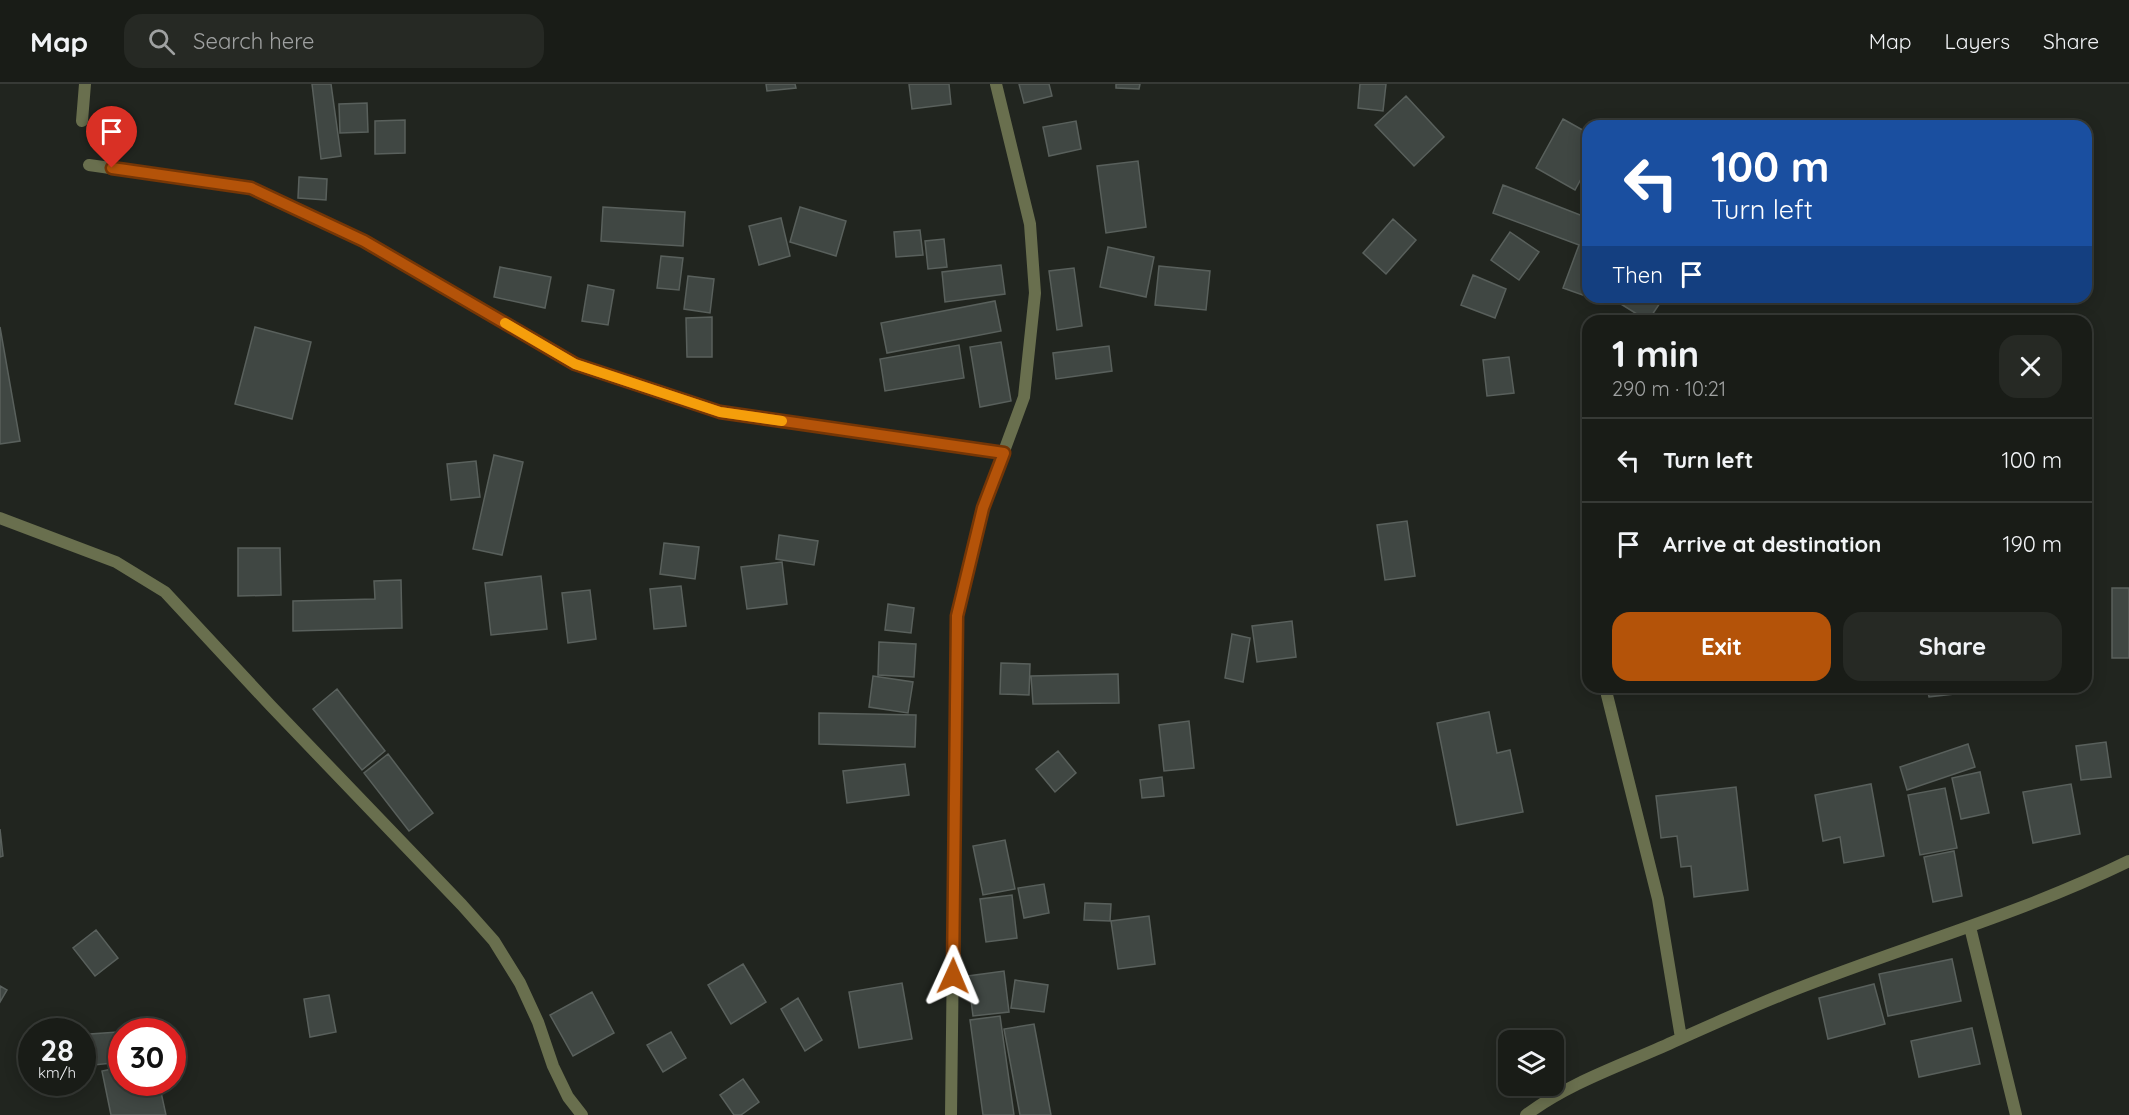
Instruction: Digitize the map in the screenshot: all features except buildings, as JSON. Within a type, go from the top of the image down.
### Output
[{"type":"street","points":[[82,121],[85,84]]},
{"type":"street","points":[[951,1115],[957,616],[983,508],[1024,397],[1035,292],[1030,224],[996,84]]},
{"type":"street","points":[[89,165],[251,188],[364,241],[575,364],[720,412],[1004,453]]},
{"type":"street","points":[[0,518],[116,562],[165,592],[494,941],[520,984],[568,1097],[582,1115]]},
{"type":"street","points":[[1607,695],[1658,899],[1680,1038]]},
{"type":"street","points":[[1526,1115],[1578,1083],[1793,990],[1970,927],[2094,878],[2129,861]]},
{"type":"street","points":[[1970,927],[2016,1115]]},
{"type":"slow traffic","points":[[505,323],[575,364],[720,412],[782,421]]},
{"type":"route","points":[[112,168],[251,188],[364,241],[575,364],[720,412],[1004,453],[983,508],[957,616],[953,976]]}]
